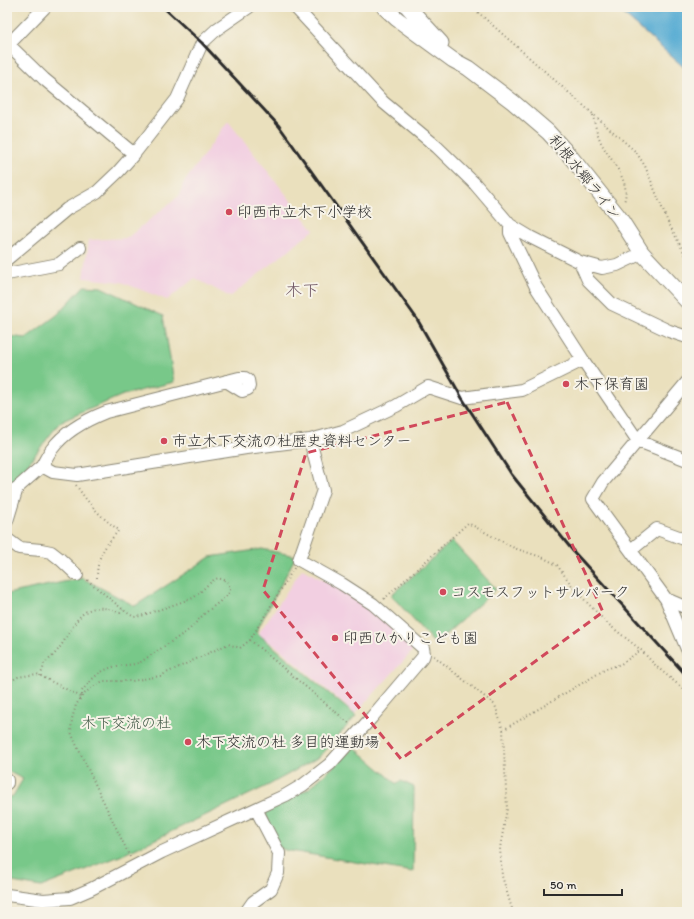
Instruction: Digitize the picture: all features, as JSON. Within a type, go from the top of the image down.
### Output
[{"type":"main road","name":"利根水郷ライン","points":[[384,7],[397,19],[453,60],[468,68]]},
{"type":"main road","name":"利根水郷ライン","points":[[408,7],[440,42],[468,68],[513,102],[548,132],[570,156],[619,216],[642,253],[687,301]]},
{"type":"street","points":[[45,7],[8,45],[44,79],[134,154]]},
{"type":"street","points":[[7,259],[67,209],[97,192],[118,172],[177,99],[202,43],[217,29],[249,7]]},
{"type":"street","points":[[295,7],[383,102],[437,147],[475,184],[510,225],[530,237],[580,262],[602,268],[617,265],[642,253]]},
{"type":"street","points":[[510,225],[510,234],[536,287],[638,441],[687,460]]},
{"type":"street","points":[[7,274],[60,264],[80,248]]},
{"type":"street","points":[[580,262],[588,280],[612,304],[669,331],[687,337]]},
{"type":"street","points":[[42,466],[52,472],[77,475],[246,448],[310,440],[343,431],[396,406],[428,387],[462,398],[522,390],[583,360]]},
{"type":"street","points":[[7,521],[12,490],[42,466],[52,449],[69,432],[87,420],[106,412],[226,381]]},
{"type":"street","points":[[686,384],[603,482],[593,499],[666,600],[687,648]]},
{"type":"street","points":[[7,895],[43,900],[70,898],[91,889],[134,866],[286,795],[303,785],[330,764],[359,732],[424,654],[423,648],[415,640],[372,604],[342,584],[299,560],[322,490],[310,440]]},
{"type":"street","points":[[631,550],[657,529],[687,540]]},
{"type":"street","points":[[7,539],[19,548],[51,552],[78,575]]},
{"type":"street","points":[[666,600],[687,608]]},
{"type":"street","points":[[246,912],[253,902],[270,889],[278,873],[279,853],[256,809]]},
{"type":"path","points":[[472,7],[636,152],[645,166],[667,220],[687,258]]},
{"type":"path","points":[[593,114],[594,125],[604,147],[618,167],[624,184],[626,196],[619,216]]},
{"type":"path","points":[[69,474],[93,508],[105,520],[119,530],[102,551],[97,564],[97,579]]},
{"type":"path","points":[[382,600],[468,523],[514,548],[544,558],[557,565],[575,590],[608,624],[641,650],[657,667],[687,692]]},
{"type":"path","points":[[134,866],[76,744],[72,732],[72,719],[76,705],[82,696],[92,687],[103,682],[132,682],[160,676],[228,644],[240,648],[250,640],[299,560]]},
{"type":"path","points":[[78,575],[86,578],[123,610],[134,617],[193,598],[199,594],[213,579],[223,578],[229,585],[230,590],[228,595],[204,614],[189,630],[139,663],[131,666],[118,666],[96,674],[82,691],[82,696]]},
{"type":"path","points":[[40,676],[44,663],[53,658],[78,619],[85,611],[98,607],[120,612],[123,610]]},
{"type":"path","points":[[250,640],[359,732]]},
{"type":"path","points":[[503,730],[606,669],[621,664],[641,650]]},
{"type":"path","points":[[424,651],[437,657],[495,704],[503,730],[507,809],[500,848],[502,876],[513,912]]},
{"type":"path","points":[[7,683],[18,677],[37,674],[82,696]]},
{"type":"highlighted area","points":[[507,402],[603,612],[401,759],[263,590],[306,453]]},
{"type":"shaded area","name":"印西市立木下小学校","points":[[228,121],[314,230],[230,297],[195,278],[167,300],[121,282],[84,278],[89,240],[127,238],[180,195],[183,184]]},
{"type":"shaded area","name":"印西ひかりこども園","points":[[302,569],[337,587],[380,615],[413,645],[413,649],[410,654],[355,714],[281,650],[258,634]]},
{"type":"green space","points":[[84,286],[101,287],[163,316],[174,382],[123,395],[60,422],[15,481],[7,484],[7,336],[26,338],[57,315]]},
{"type":"green space","name":"コスモスフットサルパーク","points":[[452,541],[496,589],[435,644],[391,595]]},
{"type":"green space","name":"木下交流の杜","points":[[262,549],[296,556],[256,632],[356,716],[319,757],[269,785],[120,856],[41,887],[7,881],[7,798],[13,796],[23,779],[7,771],[7,594],[82,578],[135,606],[210,557]]},
{"type":"green space","points":[[354,747],[397,784],[401,781],[414,787],[413,872],[285,850],[278,847],[264,810],[308,789]]},
{"type":"water","points":[[618,7],[687,7],[687,70],[622,13]]},
{"type":"railway","points":[[163,7],[202,43],[279,126],[417,319],[462,398],[512,475],[573,551],[687,676]]},
{"type":"place","name":"印西市立木下小学校","points":[[229,212]]},
{"type":"place","name":"木下保育園","points":[[566,384]]},
{"type":"place","name":"市立木下交流の杜歴史資料センター","points":[[164,441]]},
{"type":"place","name":"コスモスフットサルパーク","points":[[443,592]]},
{"type":"place","name":"印西ひかりこども園","points":[[335,638]]},
{"type":"place","name":"木下交流の杜 多目的運動場","points":[[188,742]]},
{"type":"district","name":"木下","points":[[302,290]]}]
